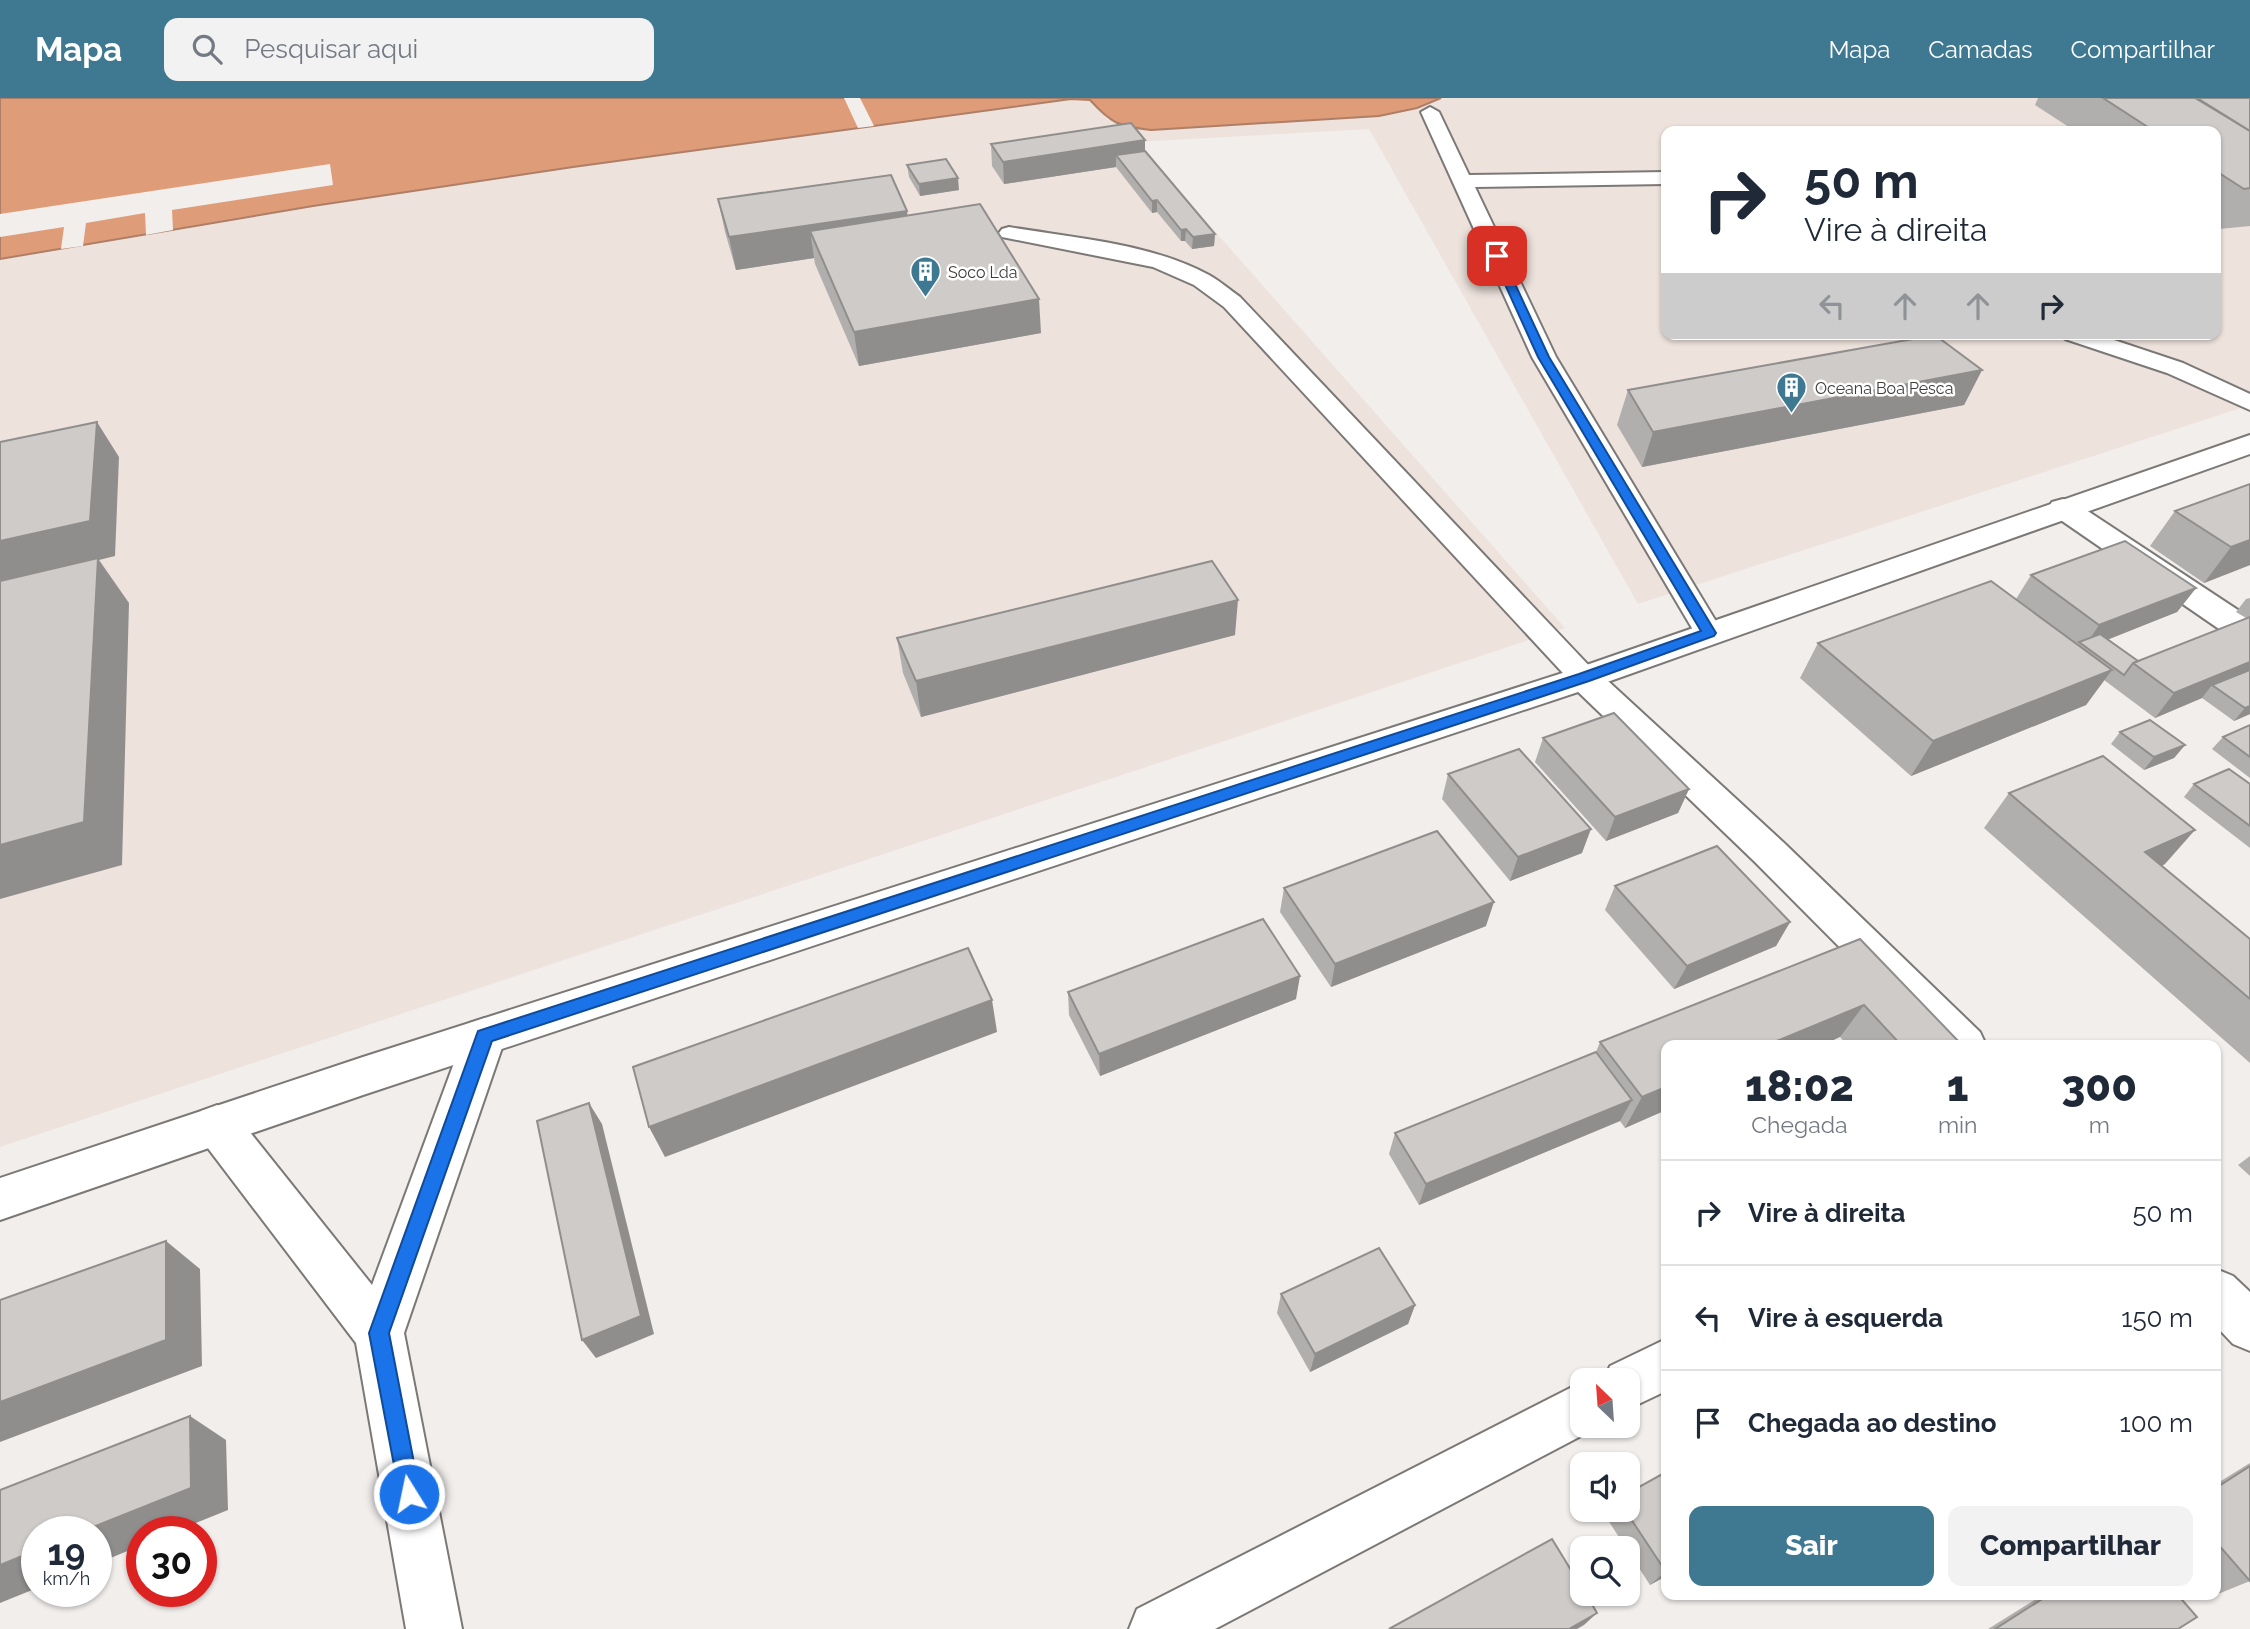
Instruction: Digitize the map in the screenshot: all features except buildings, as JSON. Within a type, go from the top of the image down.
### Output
[{"type":"street","points":[[0,1199],[485,1036],[1584,678],[2250,444]]},
{"type":"street","points":[[2063,508],[2250,634]]},
{"type":"street","points":[[1584,678],[1769,852],[1960,1040]]},
{"type":"street","points":[[379,1333],[485,1036]]},
{"type":"street","points":[[217,1125],[379,1333],[434,1629]]},
{"type":"street","points":[[2221,1298],[2250,1327]]},
{"type":"street","points":[[1640,1378],[1661,1367]]},
{"type":"street","points":[[1157,1629],[1570,1414]]},
{"type":"lane","points":[[1430,112],[1544,357],[1709,633]]},
{"type":"lane","points":[[1462,181],[1661,178]]},
{"type":"lane","points":[[1009,233],[1149,260],[1175,268],[1201,279],[1232,302],[1584,678]]},
{"type":"lane","points":[[2091,340],[2175,368],[2250,403]]},
{"type":"shaded area","points":[[0,98],[1441,98],[1417,108],[1379,116],[1151,130],[1116,122],[1090,100],[1071,99],[573,167],[313,206],[0,259]]},
{"type":"shaded area","points":[[1441,98],[2250,98],[2250,405],[1638,604],[1369,129],[1136,142],[1565,628],[0,1147],[0,259],[313,206],[573,167],[1071,99],[1090,100],[1108,120],[1417,108]]},
{"type":"pier","points":[[844,98],[860,98],[874,126],[858,128]]},
{"type":"pier","points":[[330,164],[333,185],[172,210],[173,230],[146,235],[145,213],[86,223],[83,246],[61,249],[64,227],[0,237],[0,214]]},
{"type":"place","name":"Soco Lda","points":[[925,299]]},
{"type":"place","name":"Oceana Boa Pesca","points":[[1792,415]]},
{"type":"route","points":[[409,1494],[379,1333],[485,1036],[1584,678],[1709,633],[1544,357],[1497,256]]}]
